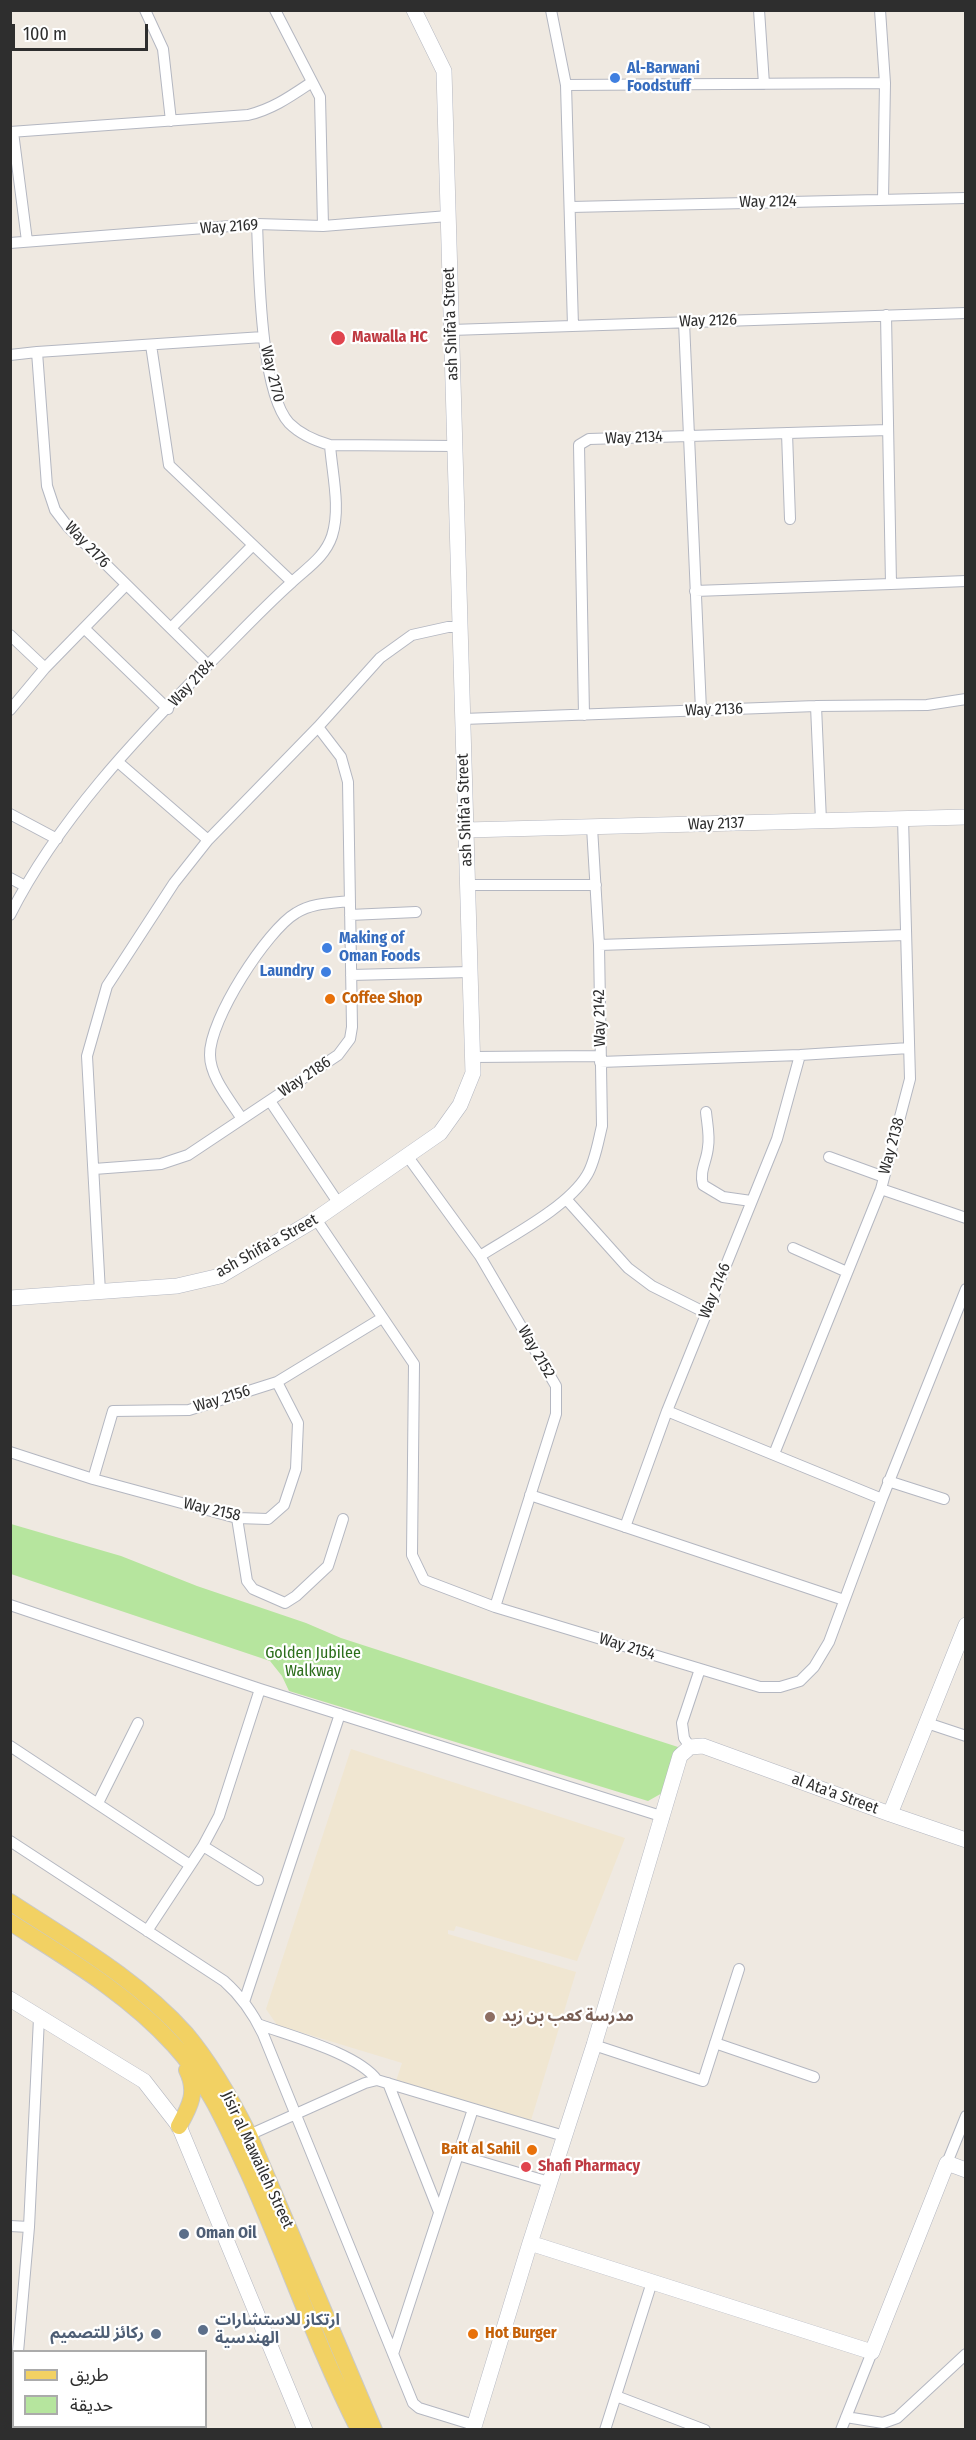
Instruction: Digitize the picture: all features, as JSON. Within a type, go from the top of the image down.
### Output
[{"type":"main road","name":"Jisir al Mawaileh Street","points":[[10,1902],[114,1970],[168,2016],[210,2065],[231,2098],[249,2135],[374,2430]]},
{"type":"main road","name":"Jisir al Mawaileh Street","points":[[10,1922],[106,1984],[175,2045],[218,2106],[267,2214],[325,2357],[359,2430]]},
{"type":"main road","points":[[175,2045],[192,2080],[194,2091],[179,2127]]},
{"type":"street","points":[[145,10],[163,49],[171,120]]},
{"type":"street","points":[[275,10],[320,97],[324,226]]},
{"type":"street","name":"ash Shifa'a Street","points":[[10,1298],[177,1286],[220,1276],[316,1219],[440,1133],[460,1105],[473,1073],[444,71],[414,10]]},
{"type":"street","points":[[566,10],[553,13],[566,85],[573,326]]},
{"type":"street","points":[[759,10],[764,84]]},
{"type":"street","points":[[880,10],[885,83],[883,200]]},
{"type":"street","points":[[27,241],[12,132],[248,115],[282,103],[312,82]]},
{"type":"street","points":[[566,85],[885,83]]},
{"type":"street","name":"Way 2124","points":[[571,207],[966,198]]},
{"type":"street","name":"Way 2169","points":[[10,243],[257,224],[324,226],[448,216]]},
{"type":"street","name":"Way 2170","points":[[257,224],[263,337],[278,404],[290,423],[315,440],[330,445],[455,446]]},
{"type":"street","name":"Way 2126","points":[[451,330],[966,312]]},
{"type":"street","points":[[886,315],[891,584]]},
{"type":"street","points":[[684,322],[701,710]]},
{"type":"street","points":[[10,355],[37,351],[263,337]]},
{"type":"street","points":[[151,345],[169,465],[292,582]]},
{"type":"street","name":"Way 2176","points":[[37,351],[47,486],[55,510],[68,527],[208,665]]},
{"type":"street","name":"Way 2134","points":[[584,715],[579,445],[589,439],[888,430]]},
{"type":"street","points":[[787,433],[790,519]]},
{"type":"street","name":"Way 2184","points":[[10,915],[25,886],[57,839],[118,762],[208,665],[292,582],[318,561],[332,537],[336,516],[330,445]]},
{"type":"street","points":[[171,628],[253,545]]},
{"type":"street","points":[[695,591],[966,581]]},
{"type":"street","points":[[10,710],[45,668],[126,585]]},
{"type":"street","points":[[100,1292],[87,1056],[107,986],[174,883],[208,840],[318,728],[380,658],[412,635],[448,627],[460,627]]},
{"type":"street","points":[[84,628],[168,708]]},
{"type":"street","points":[[10,635],[45,668]]},
{"type":"street","name":"Way 2136","points":[[463,719],[816,706],[927,705],[966,699]]},
{"type":"street","points":[[816,706],[821,821]]},
{"type":"street","name":"Way 2186","points":[[94,1169],[161,1164],[180,1159],[338,1055],[347,1045],[352,1027],[347,776],[341,757],[318,728]]},
{"type":"street","points":[[118,762],[208,840]]},
{"type":"street","points":[[10,814],[57,839]]},
{"type":"street","name":"Way 2137","points":[[466,830],[966,817]]},
{"type":"street","name":"Way 2138","points":[[774,1454],[881,1189],[910,1078],[903,819]]},
{"type":"street","name":"Way 2142","points":[[480,1256],[567,1200],[588,1175],[602,1126],[599,945],[592,827]]},
{"type":"street","points":[[10,878],[25,886]]},
{"type":"street","points":[[467,885],[596,885]]},
{"type":"street","points":[[242,1119],[213,1072],[210,1056],[211,1042],[228,1001],[260,951],[286,920],[312,906],[349,902]]},
{"type":"street","points":[[350,915],[416,912]]},
{"type":"street","points":[[599,945],[906,935]]},
{"type":"street","points":[[351,975],[470,972]]},
{"type":"street","points":[[472,1057],[600,1059],[800,1054],[909,1048]]},
{"type":"street","name":"Way 2146","points":[[625,1527],[667,1411],[777,1138],[800,1054]]},
{"type":"street","points":[[270,1101],[339,1204]]},
{"type":"street","points":[[706,1112],[709,1143],[706,1162],[700,1176],[703,1185],[711,1192],[723,1197],[752,1201]]},
{"type":"street","name":"Way 2152","points":[[408,1157],[480,1256],[556,1386],[556,1414],[495,1607]]},
{"type":"street","points":[[829,1157],[884,1177]]},
{"type":"street","points":[[881,1189],[966,1218]]},
{"type":"street","points":[[567,1200],[628,1268],[652,1286],[706,1313]]},
{"type":"street","name":"Way 2154","points":[[316,1219],[414,1364],[412,1555],[424,1580],[495,1607],[760,1687],[780,1687],[800,1681],[814,1667],[829,1642],[888,1482],[966,1289]]},
{"type":"street","points":[[792,1248],[847,1272]]},
{"type":"street","name":"Way 2156","points":[[93,1479],[113,1411],[189,1410],[277,1382],[382,1318]]},
{"type":"street","name":"Way 2158","points":[[10,1452],[93,1479],[237,1518],[268,1519],[284,1505],[296,1469],[298,1424],[277,1382]]},
{"type":"street","points":[[667,1411],[882,1499]]},
{"type":"street","points":[[888,1482],[944,1499]]},
{"type":"street","points":[[531,1495],[844,1600]]},
{"type":"street","points":[[237,1518],[247,1581],[253,1589],[285,1603],[296,1596],[328,1566],[343,1519]]},
{"type":"street","points":[[10,1605],[260,1689],[664,1817]]},
{"type":"street","name":"al Ata'a Street","points":[[690,1747],[703,1746],[890,1814],[966,1624]]},
{"type":"street","points":[[10,1841],[224,1981],[244,2002],[258,2024],[416,2407],[473,2427],[594,2045],[664,1817],[680,1756],[690,1747],[684,1738],[682,1723],[700,1669]]},
{"type":"street","points":[[147,1931],[203,1846],[223,1806],[260,1689]]},
{"type":"street","points":[[244,2002],[340,1714]]},
{"type":"street","points":[[98,1803],[138,1723]]},
{"type":"street","points":[[927,1723],[966,1736]]},
{"type":"street","points":[[10,1746],[190,1865]]},
{"type":"street","points":[[890,1814],[966,1840]]},
{"type":"street","points":[[203,1846],[258,1880]]},
{"type":"street","points":[[594,2045],[703,2081],[739,1969]]},
{"type":"street","points":[[10,1999],[144,2081],[179,2127],[305,2430]]},
{"type":"street","points":[[16,2344],[29,2227],[39,2018]]},
{"type":"street","points":[[258,2024],[337,2053],[369,2069],[382,2082],[439,2212]]},
{"type":"street","points":[[715,2043],[814,2077]]},
{"type":"street","points":[[249,2135],[365,2083],[382,2082],[564,2136]]},
{"type":"street","points":[[393,2354],[473,2109]]},
{"type":"street","points":[[841,2430],[966,2116]]},
{"type":"street","points":[[458,2155],[549,2182]]},
{"type":"street","points":[[947,2163],[966,2170]]},
{"type":"street","points":[[10,2226],[29,2227]]},
{"type":"street","points":[[530,2243],[872,2352]]},
{"type":"street","points":[[605,2430],[652,2282]]},
{"type":"street","points":[[846,2417],[883,2423],[897,2418],[966,2354]]},
{"type":"street","points":[[616,2397],[705,2430]]},
{"type":"shaded area","points":[[351,1749],[625,1838],[577,1961],[456,1926],[454,1931],[448,1930],[448,1934],[576,1972],[529,2127],[396,2081],[402,2063],[277,2025],[266,2009]]},
{"type":"green space","name":"Golden Jubilee Walkway","points":[[11,1524],[121,1556],[197,1586],[306,1623],[341,1638],[678,1747],[664,1792],[648,1801],[289,1691],[282,1676],[270,1661],[11,1574]]},
{"type":"place","name":"Al-Barwani Foodstuff","points":[[615,78]]},
{"type":"place","name":"Mawalla HC","points":[[338,338]]},
{"type":"place","name":"Making of Oman Foods","points":[[327,948]]},
{"type":"place","name":"Laundry","points":[[326,972]]},
{"type":"place","name":"Coffee Shop","points":[[330,999]]},
{"type":"place","name":"مدرسة كعب بن زيد","points":[[490,2017]]},
{"type":"place","name":"Bait al Sahil","points":[[532,2150]]},
{"type":"place","name":"Shafi Pharmacy","points":[[526,2167]]},
{"type":"place","name":"Oman Oil","points":[[184,2234]]},
{"type":"place","name":"ارتكاز للاستشارات الهندسية","points":[[203,2330]]},
{"type":"place","name":"ركائز للتصميم","points":[[156,2334]]},
{"type":"place","name":"Hot Burger","points":[[473,2334]]}]
